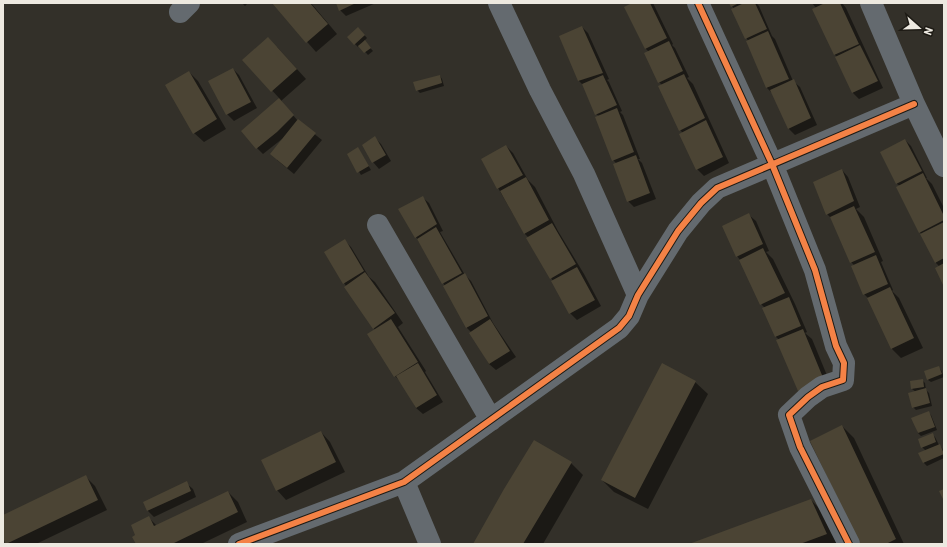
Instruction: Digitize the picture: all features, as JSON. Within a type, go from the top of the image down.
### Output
[{"type":"street","points":[[499,3],[540,90],[584,174],[638,295]]},
{"type":"street","points":[[698,3],[772,164],[815,270],[836,346],[844,363],[843,380],[822,387],[808,397],[789,415],[800,447],[848,544]]},
{"type":"street","points":[[872,3],[914,104],[944,166]]},
{"type":"street","points":[[239,544],[404,482],[619,328],[628,316],[638,295],[678,231],[701,203],[717,188],[914,104]]},
{"type":"street","points":[[378,225],[491,420]]},
{"type":"street","points":[[404,482],[430,544]]},
{"type":"building","points":[[272,3],[310,3],[328,24],[306,43]]},
{"type":"building","points":[[336,3],[356,3],[339,11]]},
{"type":"building","points":[[632,3],[650,3],[667,38],[645,49],[624,7]]},
{"type":"building","points":[[729,3],[739,3],[731,7]]},
{"type":"building","points":[[744,3],[755,3],[767,29],[745,39],[731,9]]},
{"type":"building","points":[[825,3],[840,3],[859,44],[834,55],[812,9]]},
{"type":"building","points":[[582,26],[603,73],[578,81],[559,36]]},
{"type":"building","points":[[358,27],[365,35],[354,45],[347,37]]},
{"type":"building","points":[[768,31],[789,79],[766,88],[746,41]]},
{"type":"building","points":[[268,37],[297,69],[271,92],[242,60]]},
{"type":"building","points":[[365,40],[371,48],[364,53],[358,46]]},
{"type":"building","points":[[669,41],[683,71],[658,83],[644,53]]},
{"type":"building","points":[[860,45],[878,81],[852,93],[835,57]]},
{"type":"building","points":[[233,68],[251,102],[226,115],[208,81]]},
{"type":"building","points":[[189,71],[217,119],[193,134],[165,85]]},
{"type":"building","points":[[684,74],[705,118],[679,131],[658,86]]},
{"type":"building","points":[[440,75],[442,83],[416,91],[413,82]]},
{"type":"building","points":[[603,75],[617,105],[595,115],[582,84]]},
{"type":"building","points":[[794,79],[811,118],[788,129],[770,90]]},
{"type":"building","points":[[279,98],[294,115],[277,132],[256,149],[241,131]]},
{"type":"building","points":[[617,108],[634,152],[612,161],[595,117]]},
{"type":"building","points":[[298,119],[316,133],[287,168],[270,154]]},
{"type":"building","points":[[706,120],[723,157],[696,170],[679,134]]},
{"type":"building","points":[[375,136],[386,155],[372,163],[362,145]]},
{"type":"building","points":[[905,139],[922,171],[896,184],[880,152]]},
{"type":"building","points":[[506,145],[523,175],[497,189],[481,159]]},
{"type":"building","points":[[358,147],[369,166],[357,173],[347,154]]},
{"type":"building","points":[[636,155],[650,193],[627,202],[613,164]]},
{"type":"building","points":[[842,169],[854,201],[826,215],[813,182]]},
{"type":"building","points":[[923,173],[944,216],[944,220],[919,233],[896,187]]},
{"type":"building","points":[[526,177],[549,220],[524,234],[500,191]]},
{"type":"building","points":[[423,196],[437,224],[415,238],[398,209]]},
{"type":"building","points":[[854,206],[875,252],[850,263],[830,217]]},
{"type":"building","points":[[749,213],[763,244],[736,257],[722,226]]},
{"type":"building","points":[[944,222],[944,258],[935,263],[920,234]]},
{"type":"building","points":[[552,223],[576,264],[550,279],[526,238]]},
{"type":"building","points":[[436,227],[462,273],[442,284],[417,239]]},
{"type":"building","points":[[345,239],[364,271],[343,284],[324,252]]},
{"type":"building","points":[[763,248],[785,293],[760,305],[739,260]]},
{"type":"building","points":[[876,255],[888,284],[863,295],[851,266]]},
{"type":"building","points":[[944,263],[944,287],[935,268]]},
{"type":"building","points":[[577,267],[595,300],[569,314],[551,281]]},
{"type":"building","points":[[365,272],[395,313],[373,329],[344,287]]},
{"type":"building","points":[[465,273],[488,316],[466,328],[443,286]]},
{"type":"building","points":[[890,287],[914,338],[891,349],[867,298]]},
{"type":"building","points":[[789,297],[801,326],[775,337],[762,308]]},
{"type":"building","points":[[391,319],[418,362],[394,377],[367,334]]},
{"type":"building","points":[[490,319],[510,351],[489,364],[469,333]]},
{"type":"building","points":[[803,329],[824,380],[798,391],[776,340]]},
{"type":"building","points":[[418,363],[437,395],[416,408],[396,376]]},
{"type":"building","points":[[662,363],[696,381],[635,498],[601,480]]},
{"type":"building","points":[[939,366],[942,374],[927,380],[924,371]]},
{"type":"building","points":[[923,379],[924,387],[911,389],[910,381]]},
{"type":"building","points":[[926,388],[930,403],[912,408],[908,393]]},
{"type":"building","points":[[929,411],[935,427],[918,433],[911,418]]},
{"type":"building","points":[[842,425],[896,539],[886,544],[859,544],[810,441]]},
{"type":"building","points":[[321,431],[336,462],[276,491],[261,460]]},
{"type":"building","points":[[933,433],[936,442],[921,448],[918,439]]},
{"type":"building","points":[[534,440],[572,462],[523,544],[473,544],[504,489]]},
{"type":"building","points":[[940,444],[944,454],[923,463],[918,453]]},
{"type":"building","points":[[86,475],[98,500],[6,544],[3,538],[3,515]]},
{"type":"building","points":[[187,481],[191,491],[147,511],[143,502]]},
{"type":"building","points":[[944,489],[944,501],[939,491]]},
{"type":"building","points":[[228,491],[238,512],[172,544],[136,544],[132,537],[135,535],[131,525],[149,516],[154,526]]},
{"type":"building","points":[[811,499],[827,534],[800,544],[689,544]]},
{"type":"cycle path","points":[[698,3],[772,164],[815,270],[836,346],[844,363],[843,380],[822,387],[808,397],[789,415],[800,447],[849,544]]},
{"type":"cycle path","points":[[239,544],[404,482],[619,328],[629,316],[638,295],[678,231],[701,203],[717,188],[914,104]]}]
